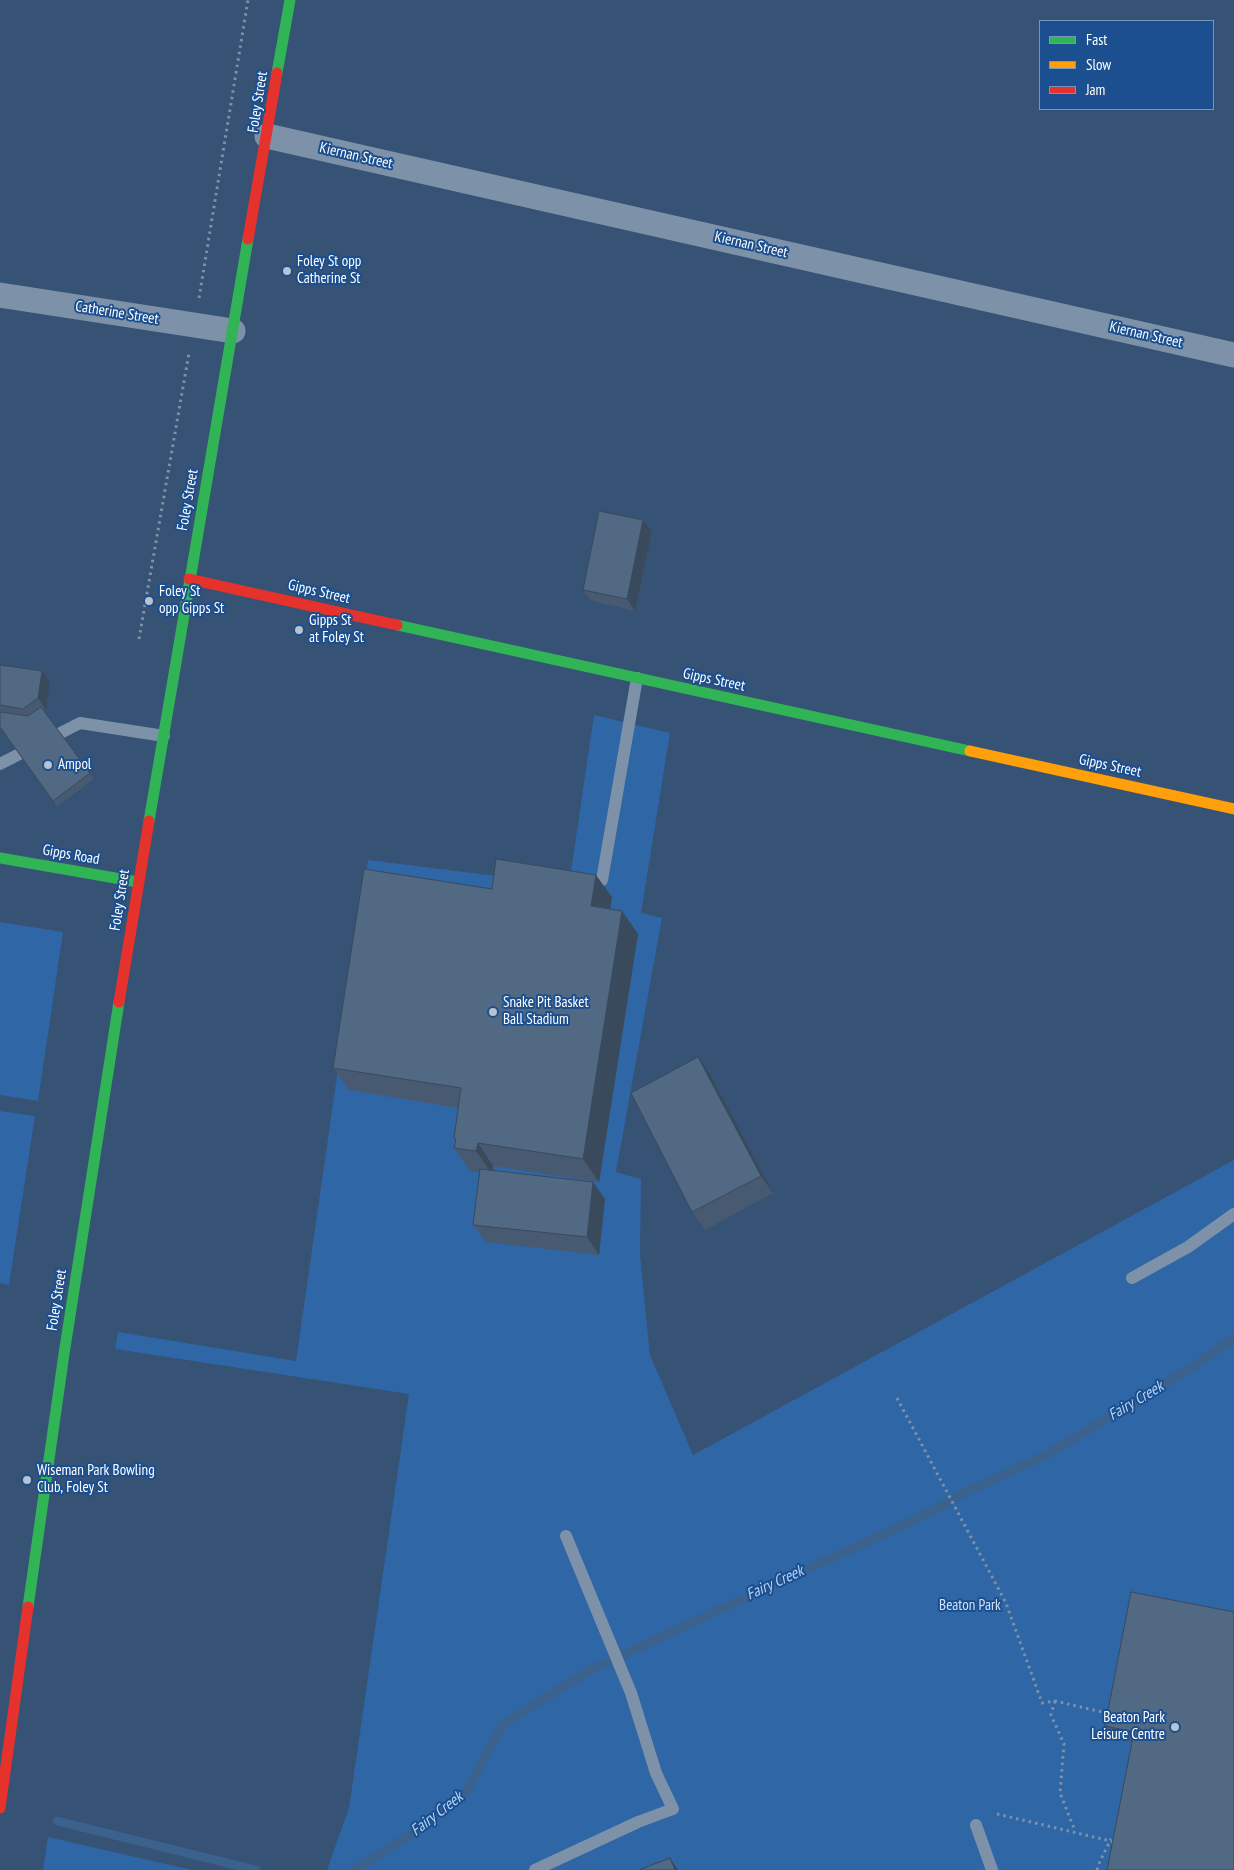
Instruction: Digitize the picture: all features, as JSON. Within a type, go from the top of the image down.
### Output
[{"type":"main road","name":"Foley Street","points":[[0,1808],[64,1354],[138,882],[290,0]]},
{"type":"main road","name":"Gipps Street","points":[[189,579],[1234,808]]},
{"type":"main road","name":"Gipps Road","points":[[0,858],[138,882]]},
{"type":"street","name":"Kiernan Street","points":[[267,136],[1234,354]]},
{"type":"street","name":"Catherine Street","points":[[0,295],[233,331]]},
{"type":"lane","points":[[602,880],[637,678]]},
{"type":"lane","points":[[0,764],[80,722],[164,736]]},
{"type":"lane","points":[[1132,1278],[1188,1246],[1234,1214]]},
{"type":"lane","points":[[535,1870],[638,1822],[673,1809],[656,1773],[631,1693],[566,1536]]},
{"type":"lane","points":[[976,1824],[992,1870]]},
{"type":"path","points":[[897,1398],[1006,1602],[1042,1704],[1055,1701],[1118,1715]]},
{"type":"path","points":[[1055,1701],[1051,1715],[1064,1744],[1060,1793],[1075,1831]]},
{"type":"path","points":[[997,1814],[1075,1831],[1117,1843]]},
{"type":"path","points":[[1097,1870],[1111,1840]]},
{"type":"green space","name":"Beaton Park","points":[[594,715],[670,733],[641,913],[662,918],[616,1172],[641,1179],[640,1254],[650,1355],[693,1455],[1234,1160],[1234,1870],[327,1870],[349,1808],[409,1394],[115,1349],[118,1332],[296,1361],[368,860],[569,885]]},
{"type":"green space","points":[[0,922],[63,932],[38,1101],[0,1095]]},
{"type":"green space","points":[[0,1111],[35,1116],[9,1285],[0,1283]]},
{"type":"green space","points":[[48,1837],[192,1870],[43,1870]]},
{"type":"building","points":[[599,511],[643,520],[627,599],[583,590]]},
{"type":"building","points":[[0,665],[42,671],[38,698],[23,709],[0,705]]},
{"type":"building","points":[[41,707],[90,773],[53,801],[0,727],[0,712],[28,716]]},
{"type":"building","name":"Snake Pit Basket Ball Stadium","points":[[496,859],[596,875],[591,906],[622,911],[583,1159],[478,1143],[476,1151],[454,1148],[461,1088],[333,1068],[364,869],[492,889]]},
{"type":"building","points":[[698,1057],[761,1176],[692,1212],[631,1093]]},
{"type":"building","points":[[480,1169],[593,1182],[587,1237],[473,1225]]},
{"type":"building","name":"Beaton Park Leisure Centre","points":[[1131,1592],[1234,1612],[1234,1870],[1107,1870],[1134,1732],[1105,1726]]},
{"type":"building","points":[[670,1858],[675,1870],[639,1870]]},
{"type":"waterway","name":"Fairy Creek","points":[[353,1870],[412,1834],[466,1792],[503,1724],[592,1669],[935,1510],[959,1495],[1046,1455],[1189,1369],[1234,1338]]},
{"type":"waterway","name":"Fairy Creek","points":[[57,1821],[256,1870]]},
{"type":"traffic: fast","points":[[277,73],[290,0]]},
{"type":"traffic: fast","points":[[149,821],[248,239]]},
{"type":"traffic: fast","points":[[397,625],[970,751]]},
{"type":"traffic: fast","points":[[0,858],[138,882]]},
{"type":"traffic: fast","points":[[28,1607],[64,1354],[119,1002]]},
{"type":"traffic: slow","points":[[970,751],[1234,809]]},
{"type":"traffic: jam","points":[[248,239],[277,73]]},
{"type":"traffic: jam","points":[[189,579],[397,625]]},
{"type":"traffic: jam","points":[[119,1002],[149,821]]},
{"type":"traffic: jam","points":[[0,1808],[28,1607]]},
{"type":"place","name":"Foley St opp Catherine St","points":[[287,271]]},
{"type":"place","name":"Foley St opp Gipps St","points":[[149,601]]},
{"type":"place","name":"Gipps St at Foley St","points":[[299,630]]},
{"type":"place","name":"Ampol","points":[[48,765]]},
{"type":"place","name":"Snake Pit Basket Ball Stadium","points":[[493,1012]]},
{"type":"place","name":"Wiseman Park Bowling Club, Foley St","points":[[27,1480]]},
{"type":"place","name":"Beaton Park Leisure Centre","points":[[1175,1727]]}]
